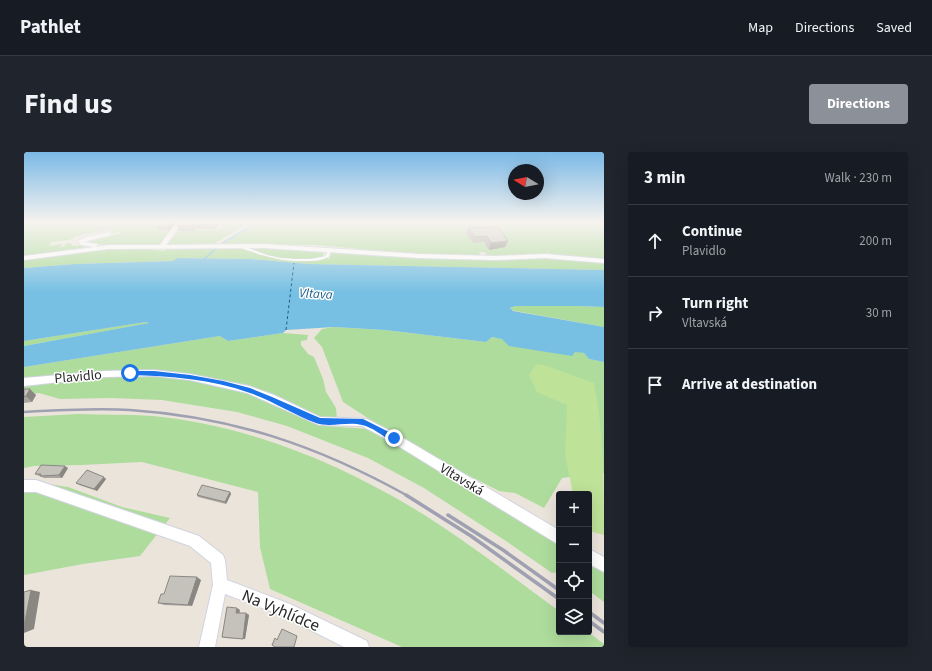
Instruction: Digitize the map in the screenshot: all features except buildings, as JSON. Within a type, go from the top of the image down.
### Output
[{"type":"street","points":[[92,245],[108,247]]},
{"type":"street","points":[[24,258],[108,247],[291,246],[419,256],[501,258],[545,256],[604,262]]},
{"type":"street","points":[[24,254],[36,256]]},
{"type":"street","name":"Plavidlo","points":[[24,382],[105,374],[154,373],[190,377],[250,390],[319,421],[363,422]]},
{"type":"street","name":"Vltavská","points":[[363,422],[394,438],[556,536]]},
{"type":"street","points":[[24,486],[36,486],[194,541],[218,560],[220,585],[207,647]]},
{"type":"street","points":[[592,558],[604,565]]},
{"type":"street","name":"Na Vyhlídce","points":[[220,585],[284,609],[362,647]]},
{"type":"lane","points":[[238,246],[277,258],[294,261]]},
{"type":"lane","points":[[288,262],[321,260],[327,256],[329,249]]},
{"type":"green space","points":[[24,245],[62,245],[60,247],[65,245],[101,246],[24,256]]},
{"type":"green space","points":[[318,245],[604,245],[604,270],[309,264],[252,259],[178,258],[173,261],[75,264],[24,268],[24,259],[109,249],[154,248],[153,250],[165,251],[166,248],[262,246],[324,250],[323,257],[329,259],[333,250],[359,254],[413,258],[547,257],[548,251],[544,255],[504,255],[508,256],[488,257],[485,252],[479,252],[481,257],[414,254]]},
{"type":"green space","points":[[515,306],[604,307],[604,327],[510,310]]},
{"type":"green space","points":[[146,322],[150,323],[24,346],[24,341]]},
{"type":"green space","points":[[334,327],[385,330],[486,342],[492,337],[584,353],[589,359],[604,362],[604,473],[562,478],[544,508],[515,493],[499,491],[411,446],[343,402],[322,347],[314,338],[322,329]]},
{"type":"green space","points":[[283,333],[308,335],[307,340],[301,341],[301,345],[308,354],[314,357],[323,379],[326,392],[336,408],[337,420],[319,419],[279,400],[159,372],[116,370],[24,379],[24,367],[220,336],[228,341]]},
{"type":"green space","points":[[536,364],[544,365],[594,383],[602,439],[604,535],[592,532],[592,491],[572,491],[565,454],[567,405],[537,392],[529,375]]},
{"type":"green space","points":[[100,375],[143,375],[187,379],[235,388],[288,409],[323,426],[371,429],[556,543],[556,572],[552,573],[506,541],[424,488],[368,458],[287,426],[237,412],[162,400],[111,398],[60,399],[39,393],[24,395],[24,383]]},
{"type":"green space","points":[[78,414],[144,415],[188,421],[255,437],[321,461],[352,475],[413,508],[451,532],[556,609],[556,635],[592,635],[604,644],[604,647],[402,647],[270,589],[260,547],[258,492],[142,462],[34,466],[24,468],[24,417]]},
{"type":"green space","points":[[24,480],[68,487],[122,507],[170,518],[140,556],[83,564],[24,575]]},
{"type":"green space","points":[[592,566],[604,573],[604,602],[592,593]]},
{"type":"water","name":"Vltava","points":[[177,258],[252,259],[309,264],[604,270],[604,307],[515,306],[510,308],[513,311],[604,327],[604,362],[589,359],[584,353],[575,352],[572,356],[509,346],[502,339],[492,337],[486,342],[385,330],[334,327],[286,330],[283,333],[228,341],[220,336],[24,367],[24,346],[149,323],[146,322],[24,341],[24,268],[75,264],[173,261]]},
{"type":"waterway","points":[[202,261],[220,245]]},
{"type":"ferry route","points":[[286,330],[294,263]]},
{"type":"railway","points":[[24,412],[117,409],[205,419],[240,427],[308,449],[341,462],[408,496]]},
{"type":"railway","points":[[406,495],[471,536],[556,597]]},
{"type":"railway","points":[[448,515],[503,550],[556,588]]},
{"type":"railway","points":[[592,614],[604,623]]},
{"type":"railway","points":[[592,623],[604,632]]},
{"type":"route","points":[[130,373],[154,373],[190,377],[223,383],[250,390],[319,421],[363,422],[394,438]]}]
